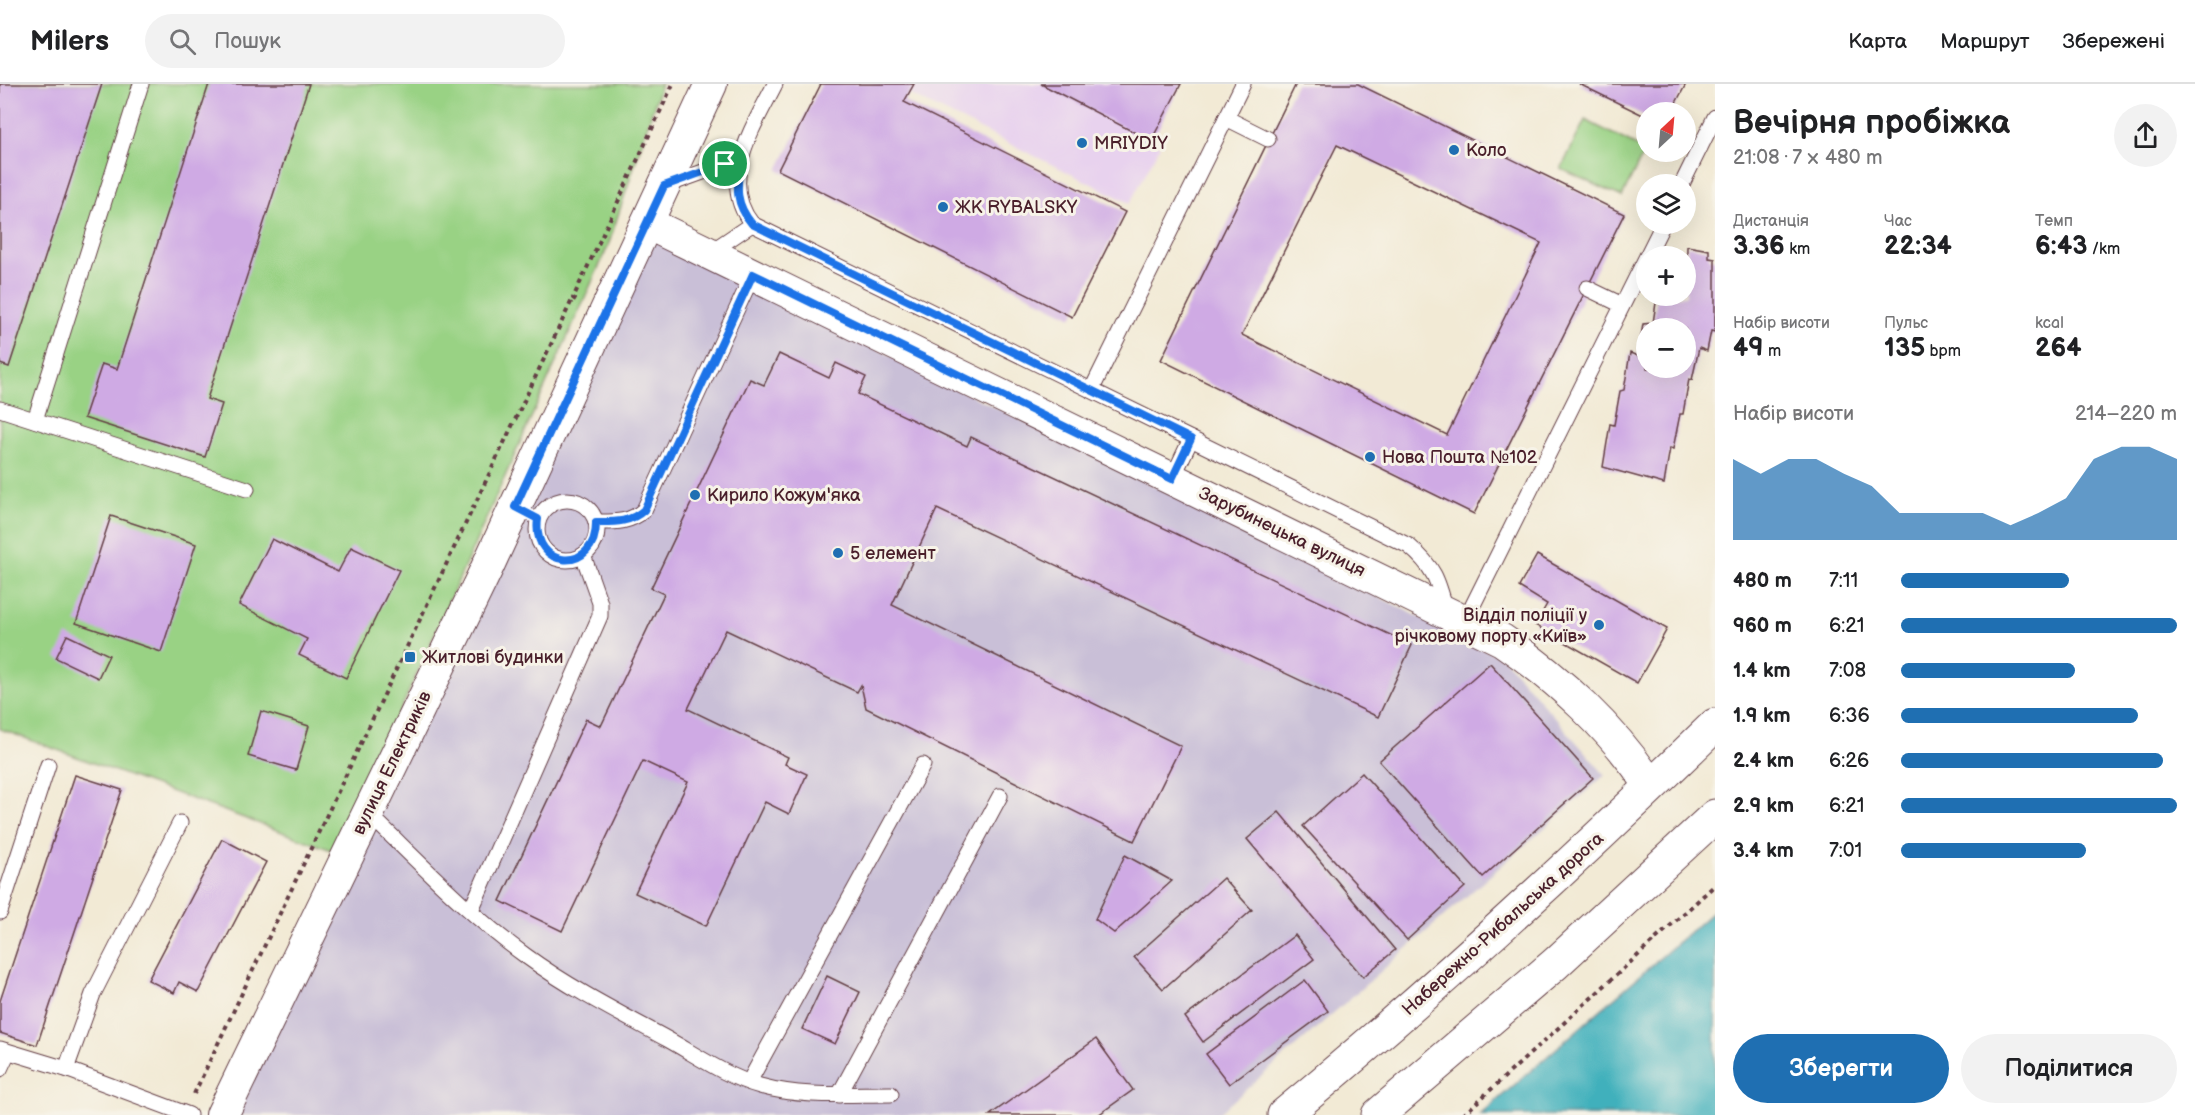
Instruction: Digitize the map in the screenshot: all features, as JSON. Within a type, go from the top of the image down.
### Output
[{"type":"main road","name":"Набережно-Рибальська дорога","points":[[1284,1115],[1406,1014],[1715,725]]},
{"type":"main road","points":[[1378,1115],[1556,964],[1715,816]]},
{"type":"street","name":"вулиця Електриків","points":[[222,1115],[368,813],[526,513],[647,223],[711,84]]},
{"type":"street","name":"Зарубинецька вулиця","points":[[647,223],[1456,616],[1523,654],[1584,708],[1636,763],[1651,786]]},
{"type":"lane","points":[[35,420],[141,84]]},
{"type":"lane","points":[[775,84],[741,153],[737,193],[741,211],[752,224],[1409,546],[1427,561],[1456,616]]},
{"type":"lane","points":[[1092,389],[1243,84]]},
{"type":"lane","points":[[1687,174],[1715,117]]},
{"type":"lane","points":[[1226,118],[1268,139]]},
{"type":"lane","points":[[664,186],[725,164],[741,153]]},
{"type":"lane","points":[[709,253],[752,224]]},
{"type":"lane","points":[[1456,616],[1658,234]]},
{"type":"lane","points":[[596,522],[621,521],[632,518],[644,510],[753,274]]},
{"type":"lane","points":[[1587,288],[1622,305]]},
{"type":"lane","points":[[0,409],[247,489]]},
{"type":"lane","points":[[1172,479],[1191,439]]},
{"type":"lane","points":[[568,500],[580,503],[591,511],[596,522],[596,535],[592,547],[583,555],[565,560],[547,553],[526,513],[568,500]]},
{"type":"lane","points":[[471,910],[600,616],[600,603],[583,555]]},
{"type":"lane","points":[[0,912],[48,765]]},
{"type":"lane","points":[[749,1082],[923,765]]},
{"type":"lane","points":[[839,1095],[1000,796]]},
{"type":"lane","points":[[368,813],[471,910],[525,956],[565,983],[749,1082],[783,1091],[839,1095],[891,1094]]},
{"type":"lane","points":[[66,1069],[93,994],[180,823]]},
{"type":"lane","points":[[0,1069],[4,1051],[66,1069],[187,1114]]},
{"type":"path","points":[[187,1114],[573,298]]},
{"type":"path","points":[[1463,1115],[1715,885]]},
{"type":"shaded area","name":"MRIYDIY","points":[[914,84],[1181,84],[1152,141],[1160,146],[1130,203],[909,94]]},
{"type":"shaded area","points":[[649,236],[1504,659],[1605,775],[1217,1115],[233,1115]]},
{"type":"green space","points":[[0,84],[661,84],[608,246],[337,852],[0,729]]},
{"type":"green space","points":[[1585,120],[1636,146],[1636,162],[1639,162],[1622,197],[1561,169]]},
{"type":"water","points":[[1715,910],[1715,1115],[1480,1115]]},
{"type":"building","points":[[0,84],[102,84],[9,367],[0,364]]},
{"type":"building","points":[[209,84],[309,84],[207,399],[222,404],[205,457],[84,418],[102,364],[117,369]]},
{"type":"building","name":"ЖК RYBALSKY","points":[[821,84],[914,84],[904,102],[1125,212],[1072,317],[778,170]]},
{"type":"building","points":[[1041,84],[1181,84],[1151,141]]},
{"type":"building","points":[[1296,84],[1358,84],[1624,214],[1474,514],[1161,360]],"holes":[[[1337,145],[1541,243],[1447,435],[1242,335]]]},
{"type":"building","points":[[1579,84],[1686,84],[1676,102],[1636,102],[1636,112]]},
{"type":"building","points":[[1696,248],[1709,250],[1709,258],[1715,259],[1715,332],[1711,331],[1707,351],[1699,348],[1696,362],[1696,318],[1654,318],[1656,306],[1696,306]]},
{"type":"building","points":[[1630,353],[1636,355],[1636,378],[1692,378],[1689,379],[1683,414],[1680,414],[1673,449],[1670,448],[1664,484],[1603,467],[1610,424],[1614,425],[1620,391],[1624,390]]},
{"type":"building","points":[[779,354],[829,378],[836,363],[866,377],[858,394],[967,446],[971,437],[1412,645],[1378,717],[937,509],[892,605],[1181,746],[1134,841],[866,708],[861,685],[857,692],[726,630],[688,709],[788,757],[785,764],[807,774],[789,814],[765,802],[706,926],[635,893],[688,782],[643,761],[562,931],[500,901],[586,719],[601,726],[664,594],[651,588],[750,379],[764,385]]},
{"type":"building","points":[[111,516],[196,544],[161,652],[76,623]]},
{"type":"building","points":[[272,539],[338,572],[351,547],[399,570],[346,678],[299,655],[307,639],[239,605]]},
{"type":"building","points":[[1537,555],[1667,629],[1637,683],[1535,625],[1547,604],[1519,587]]},
{"type":"building","points":[[67,635],[109,655],[98,678],[56,658]]},
{"type":"building","points":[[1490,663],[1593,778],[1483,877],[1379,761]]},
{"type":"building","points":[[261,711],[309,726],[296,770],[248,756]]},
{"type":"building","points":[[1362,773],[1465,887],[1407,940],[1303,826]]},
{"type":"building","points":[[75,775],[122,790],[37,1045],[0,1033],[0,1001]]},
{"type":"building","points":[[1279,812],[1395,950],[1363,977],[1247,839]]},
{"type":"building","points":[[222,839],[266,862],[198,992],[179,982],[174,993],[148,980]]},
{"type":"building","points":[[1125,855],[1172,881],[1114,933],[1095,919]]},
{"type":"building","points":[[1223,878],[1252,910],[1163,989],[1134,957]]},
{"type":"building","points":[[1295,935],[1314,959],[1203,1042],[1185,1017]]},
{"type":"building","points":[[827,976],[860,992],[835,1044],[802,1029]]},
{"type":"building","points":[[1305,980],[1328,1011],[1229,1084],[1206,1054]]},
{"type":"building","points":[[1096,1039],[1133,1090],[1098,1115],[990,1115]]},
{"type":"place","name":"MRIYDIY","points":[[1082,143]]},
{"type":"place","name":"Коло","points":[[1454,150]]},
{"type":"place","name":"ЖК RYBALSKY","points":[[943,207]]},
{"type":"place","name":"Нова Пошта №102","points":[[1370,457]]},
{"type":"place","name":"Кирило Кожум'яка","points":[[695,495]]},
{"type":"place","name":"5 елемент","points":[[838,553]]},
{"type":"place","name":"Відділ поліції у річковому порту «Київ»","points":[[1599,625]]},
{"type":"place","name":"Житлові будинки","points":[[410,657]]},
{"type":"route","points":[[741,153],[737,193],[741,211],[752,224],[1191,439],[1172,479],[753,274],[644,510],[632,518],[621,521],[596,522],[596,535],[592,547],[583,555],[571,560],[558,559],[547,553],[536,531],[538,519],[515,507],[664,186],[725,164],[741,153]]}]
